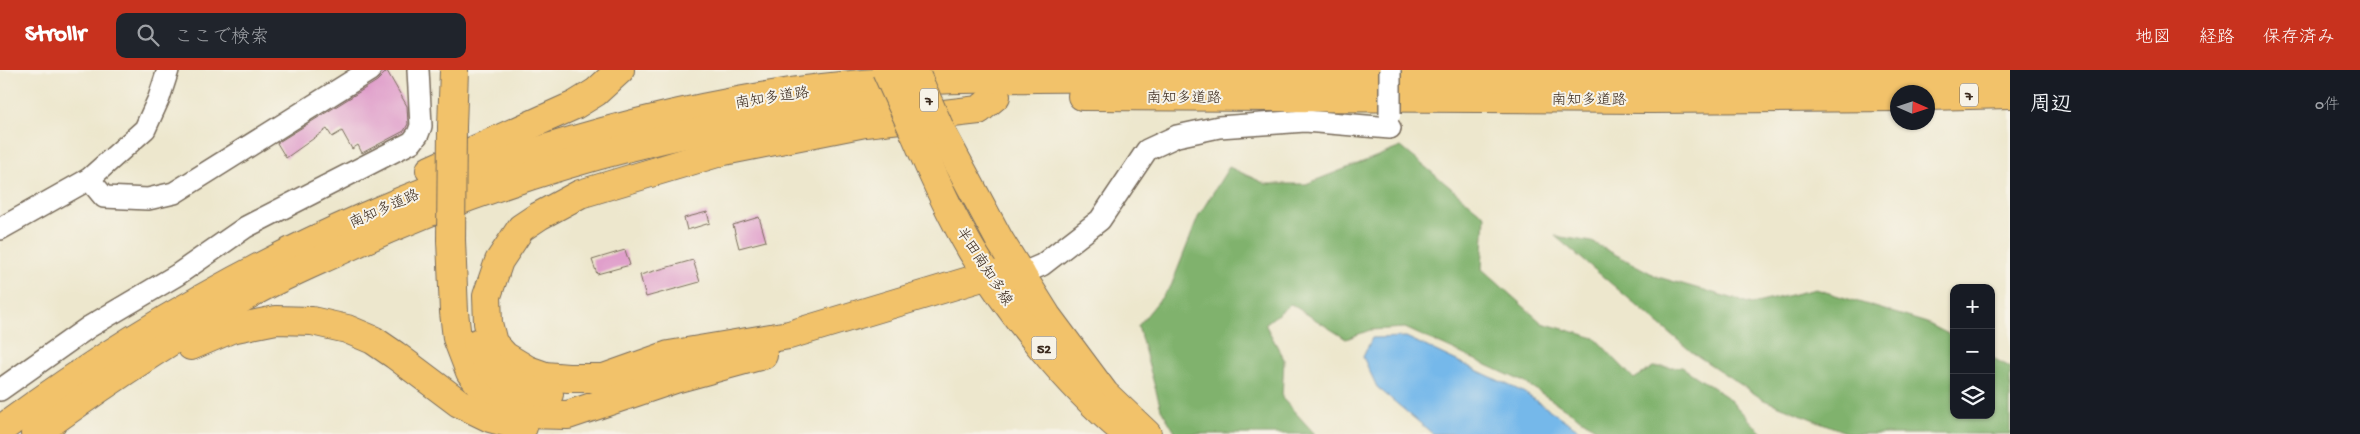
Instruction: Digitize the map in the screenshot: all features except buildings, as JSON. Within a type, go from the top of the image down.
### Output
[{"type":"main road","points":[[454,70],[457,127],[456,239],[462,304],[482,357],[495,374],[530,391],[552,394],[606,390]]},
{"type":"main road","points":[[457,127],[464,70]]},
{"type":"main road","points":[[288,252],[299,236],[391,188],[575,105],[596,92],[620,70]]},
{"type":"main road","name":"半田南知多線","points":[[886,70],[1000,241],[1047,316],[1105,394],[1147,434]]},
{"type":"main road","name":"半田南知多線","points":[[914,70],[937,185],[972,251],[1014,312],[1072,382],[1127,434]]},
{"type":"main road","name":"南知多道路","points":[[0,430],[31,407],[160,323],[288,252],[436,185],[571,140],[668,115],[775,94],[873,83],[1173,73],[1674,77],[1923,75],[2010,71]]},
{"type":"main road","name":"7","points":[[1935,96],[2010,94]]},
{"type":"main road","points":[[606,390],[568,378],[545,376],[528,370],[505,356],[493,343],[488,323],[487,296],[499,261],[520,228],[580,194],[724,150],[865,122],[979,110],[996,96]]},
{"type":"main road","name":"南知多道路","points":[[35,434],[120,375],[250,294],[391,227],[490,188],[577,160],[673,136],[771,118],[857,105],[996,96],[1651,99],[1890,97]]},
{"type":"main road","points":[[60,434],[189,347],[232,328],[276,320],[312,321],[347,329],[372,340],[439,386],[459,403],[490,418],[534,429],[570,427],[606,390],[669,355],[789,335],[995,283],[1021,274]]},
{"type":"street","points":[[0,228],[89,179],[146,129],[160,98],[168,70]]},
{"type":"street","points":[[89,179],[104,198],[148,199],[174,193],[370,70]]},
{"type":"street","points":[[0,390],[89,327],[177,275],[246,227],[412,142],[421,126],[418,70]]},
{"type":"street","points":[[1021,274],[1042,265],[1100,220],[1146,150],[1177,136],[1219,127],[1305,121],[1390,121],[1390,70]]},
{"type":"green space","points":[[1401,147],[1485,216],[1482,269],[1542,323],[1595,338],[1634,379],[1653,367],[1682,367],[1727,397],[1763,434],[1604,434],[1524,382],[1405,328],[1370,330],[1346,339],[1291,304],[1265,324],[1284,359],[1282,398],[1315,434],[1176,434],[1161,409],[1138,326],[1171,286],[1199,215],[1229,167],[1266,184],[1306,184]]},
{"type":"green space","points":[[1555,236],[1592,242],[1658,277],[1752,304],[1816,289],[1927,323],[1950,335],[1950,419],[1995,419],[1995,359],[2010,367],[2010,434],[1850,434],[1764,400],[1693,353]]},
{"type":"water","points":[[1406,337],[1523,392],[1585,434],[1433,434],[1377,387],[1363,357],[1372,338]]}]
